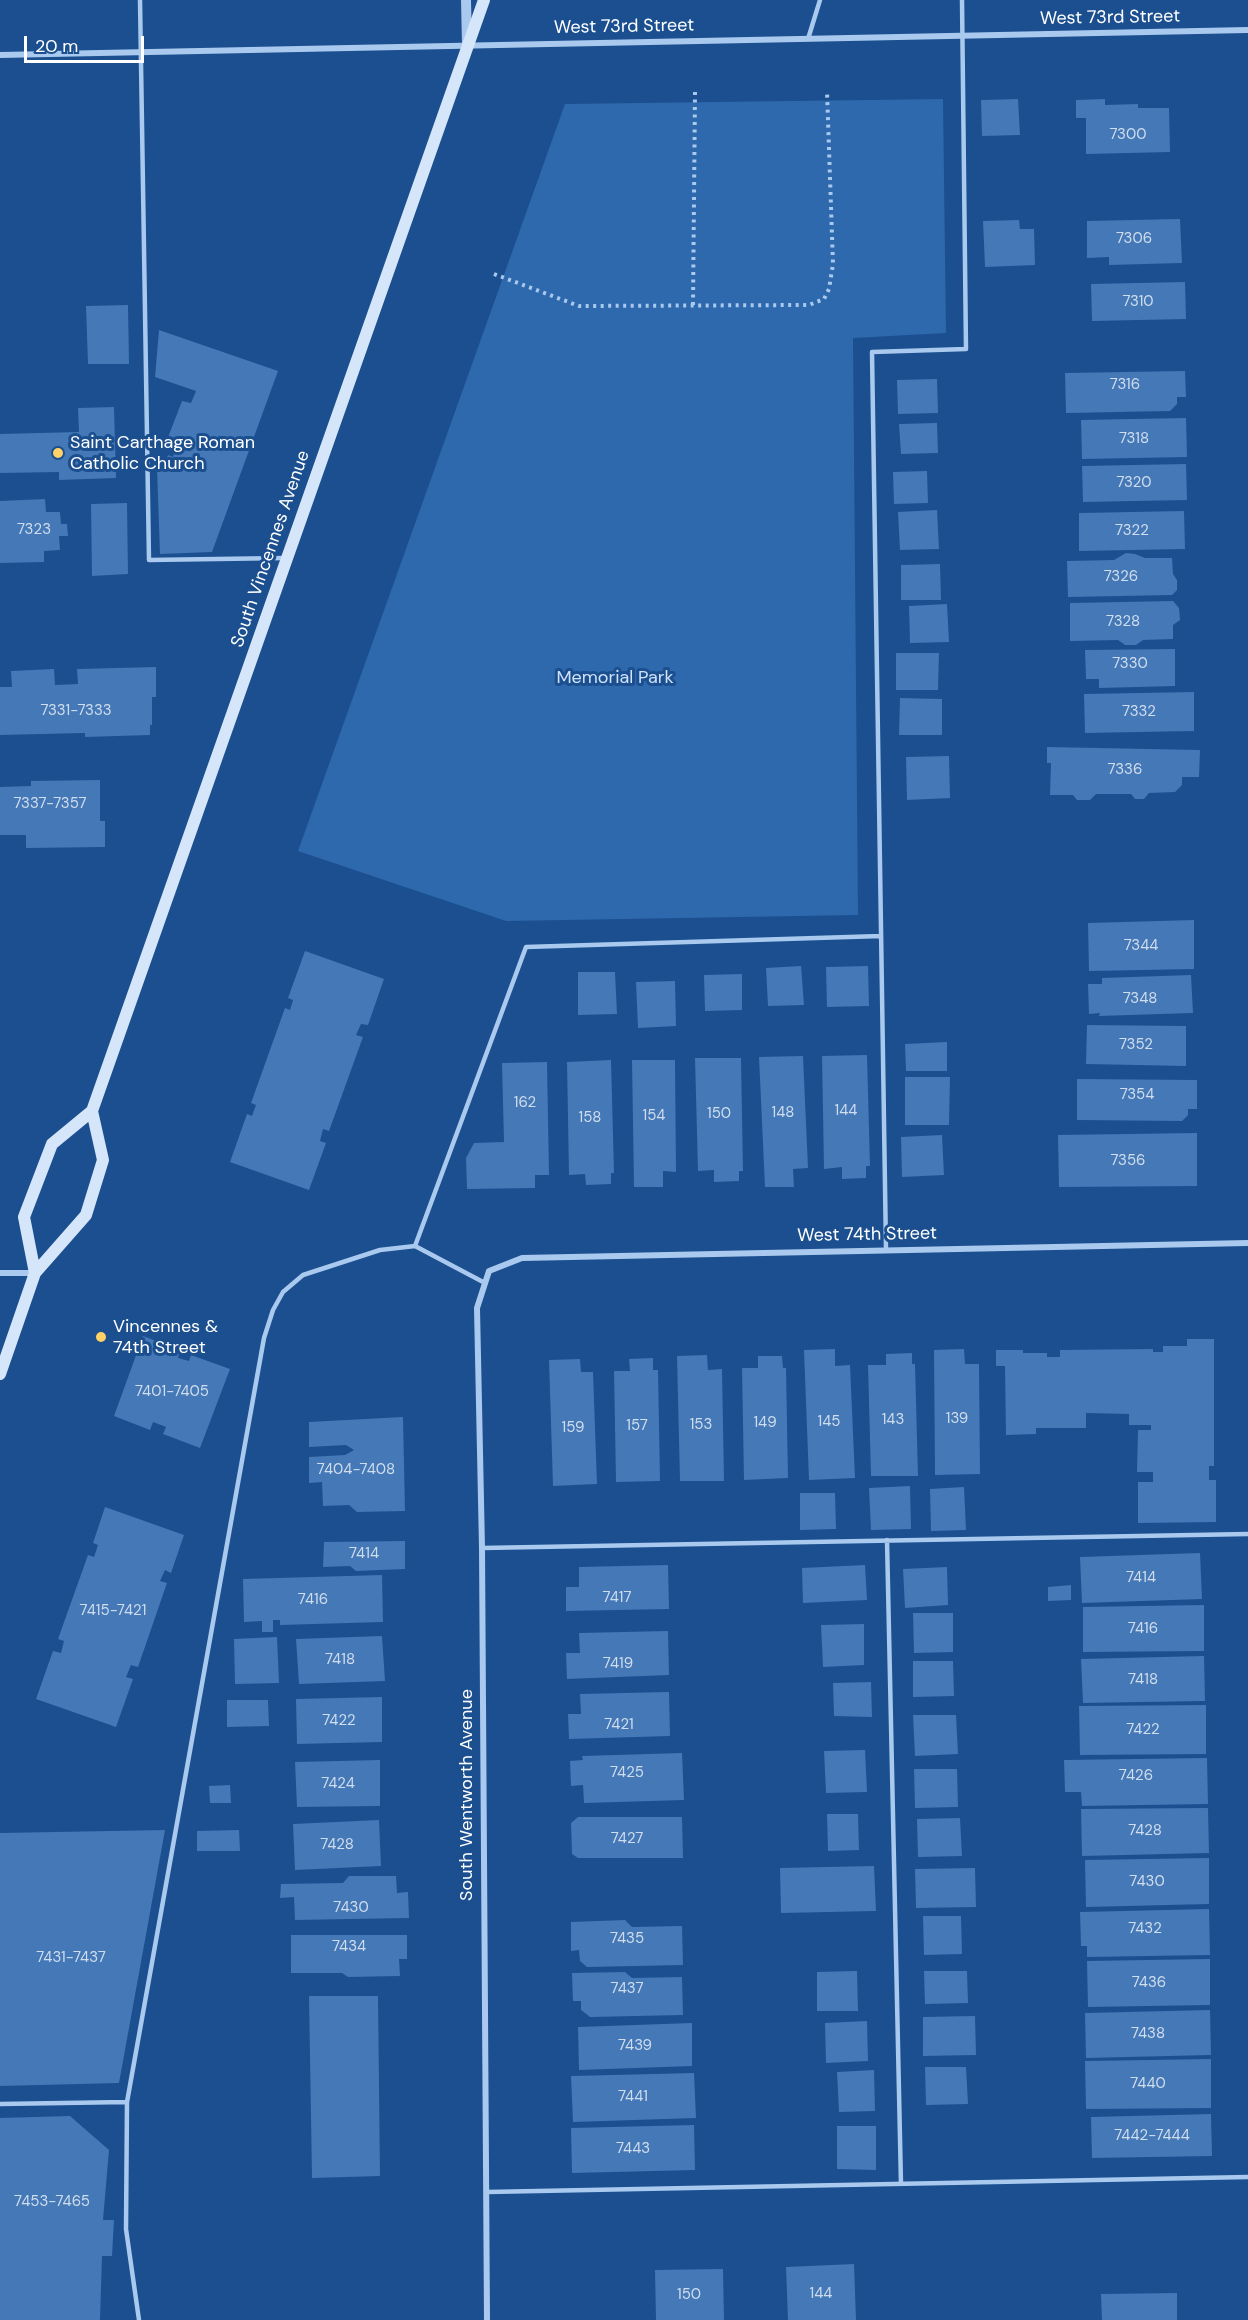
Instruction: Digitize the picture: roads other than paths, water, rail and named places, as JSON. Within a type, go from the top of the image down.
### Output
[{"type":"main road","name":"South Vincennes Avenue","points":[[92,1111],[484,0]]},
{"type":"main road","points":[[0,1374],[35,1274],[86,1215],[103,1160],[92,1111],[52,1144],[24,1217],[35,1274]]},
{"type":"street","points":[[466,0],[467,46]]},
{"type":"street","name":"West 73rd Street","points":[[0,55],[1248,30]]},
{"type":"street","name":"West 74th Street","points":[[489,1271],[522,1258],[1248,1243]]},
{"type":"street","name":"South Wentworth Avenue","points":[[487,2320],[482,1548],[477,1308],[489,1271]]},
{"type":"street","points":[[0,1273],[35,1274]]},
{"type":"lane","points":[[140,0],[149,560],[287,558]]},
{"type":"lane","points":[[808,39],[820,0]]},
{"type":"lane","points":[[886,1250],[872,352],[966,349],[962,0]]},
{"type":"lane","points":[[415,1246],[526,947],[881,936]]},
{"type":"lane","points":[[139,2320],[126,2229],[127,2102],[264,1338],[270,1320],[283,1292],[303,1275],[380,1250],[415,1246],[485,1283]]},
{"type":"lane","points":[[482,1548],[1248,1534]]},
{"type":"lane","points":[[887,1540],[901,2184]]},
{"type":"lane","points":[[0,2104],[127,2102]]},
{"type":"lane","points":[[487,2192],[1248,2177]]},
{"type":"place","name":"Saint Carthage Roman Catholic Church","points":[[58,453]]},
{"type":"place","name":"Vincennes & 74th Street","points":[[101,1337]]},
{"type":"park label","name":"Memorial Park","points":[[615,678]]}]
